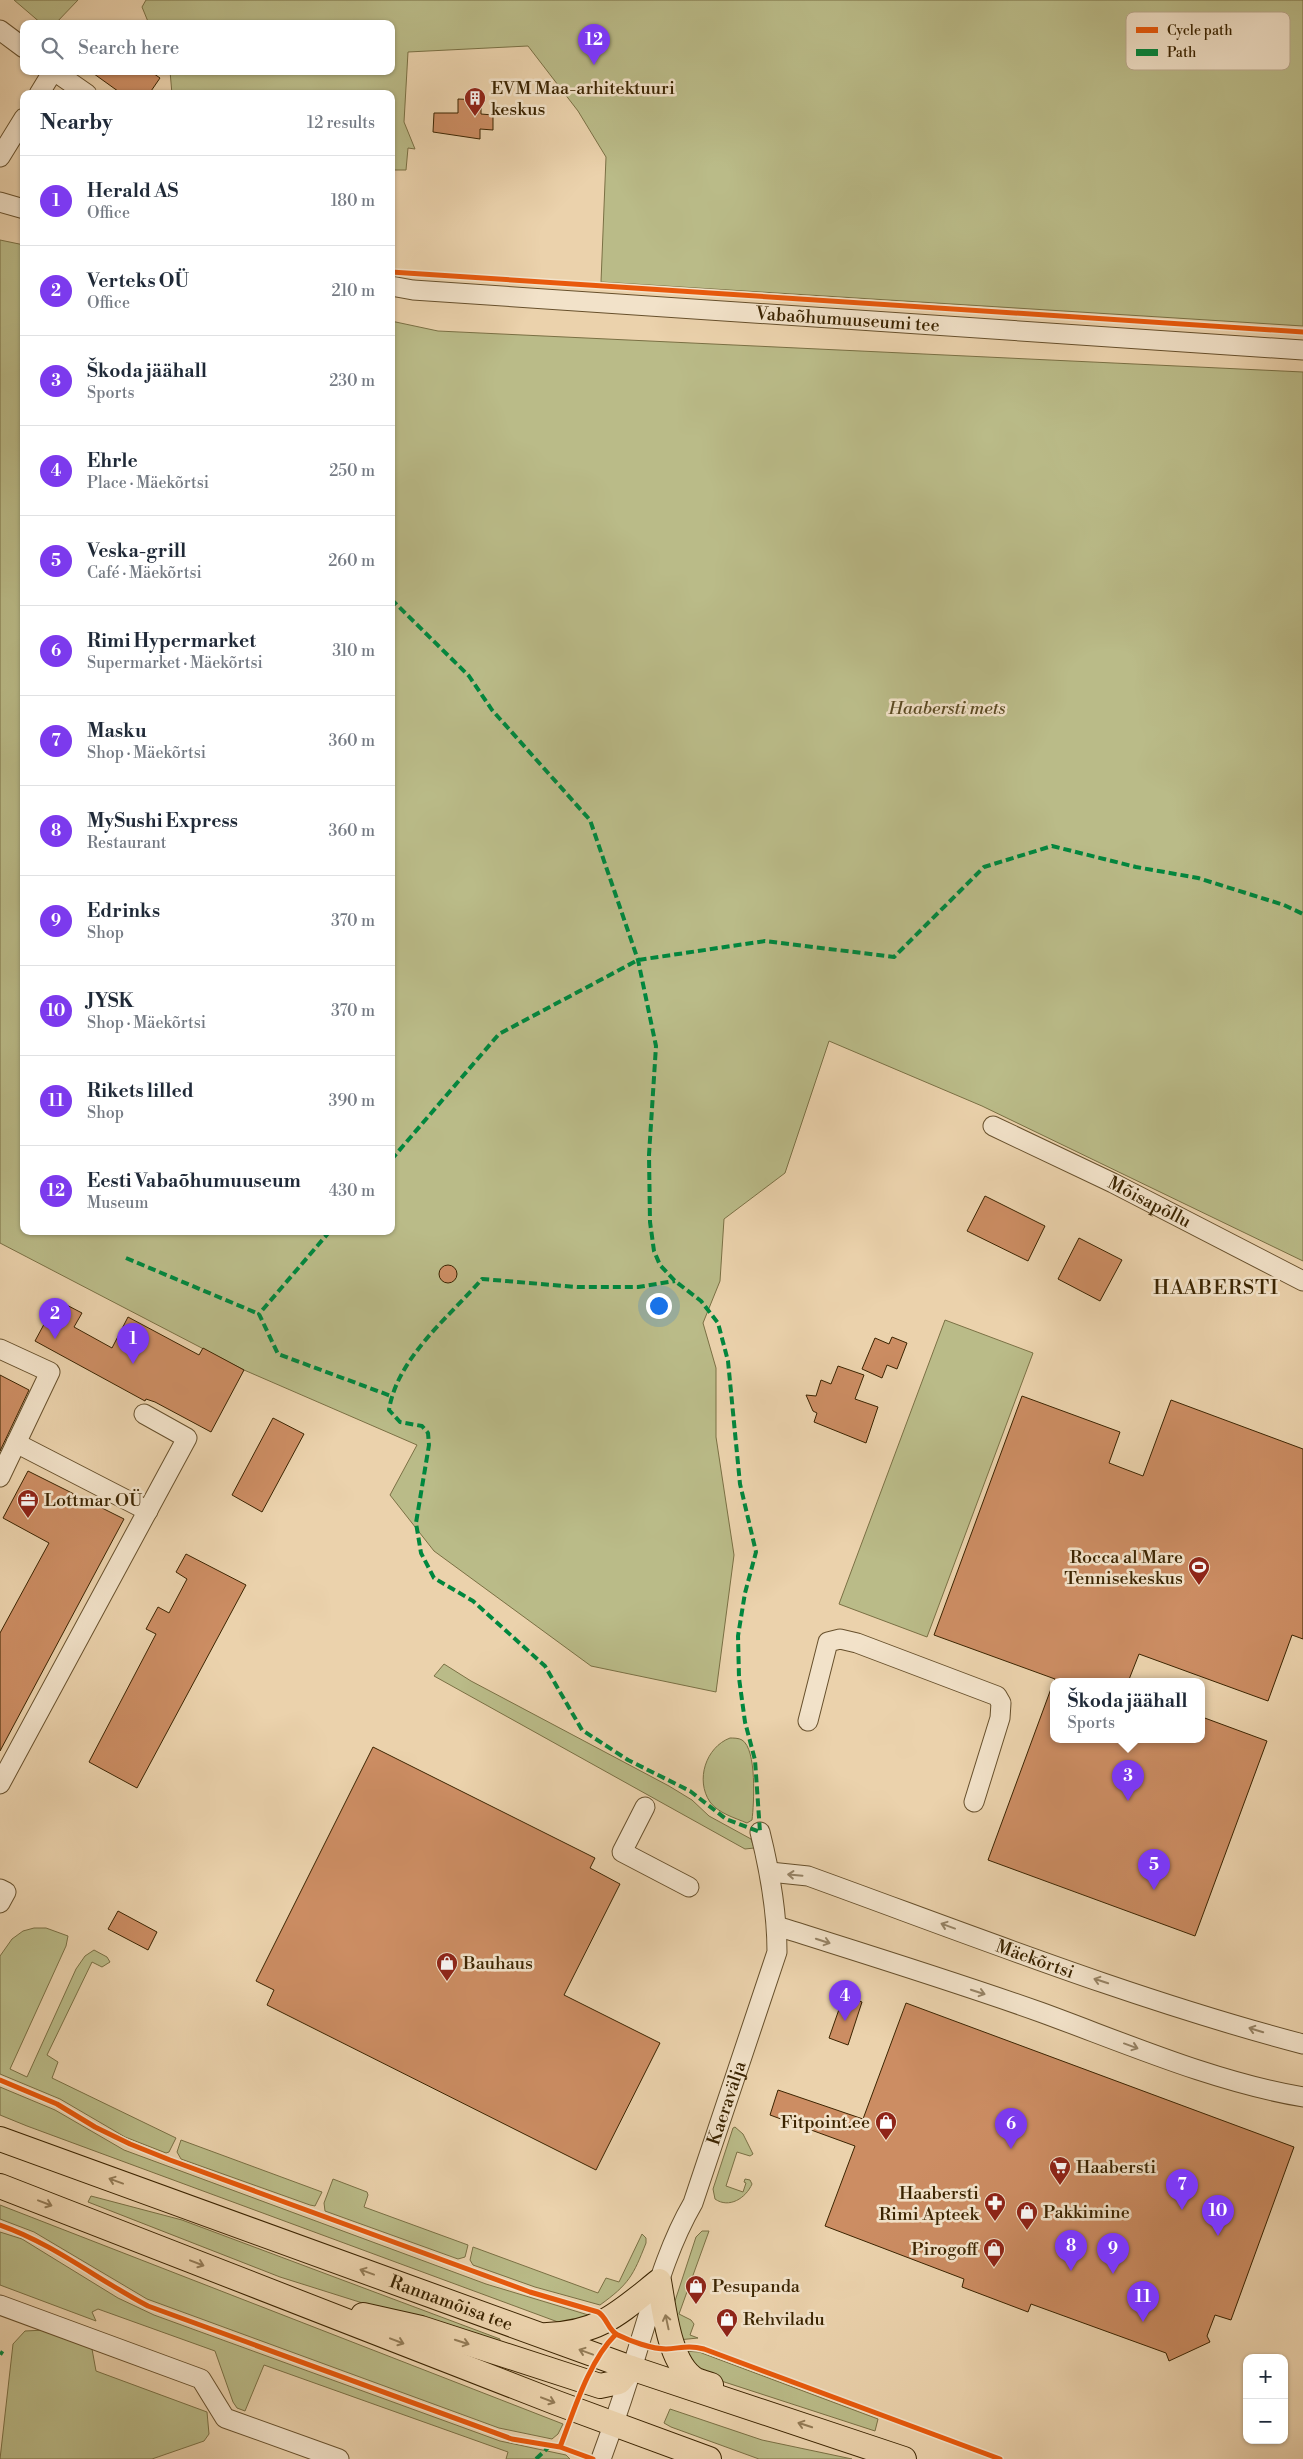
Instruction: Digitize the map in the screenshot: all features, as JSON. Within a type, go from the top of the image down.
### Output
[{"type":"main road","points":[[0,2121],[20,2131],[44,2156]]},
{"type":"main road","name":"Rannamõisa tee","points":[[0,2139],[541,2336],[904,2459]]},
{"type":"main road","points":[[0,2186],[557,2403],[709,2459]]},
{"type":"main road","points":[[541,2336],[586,2330],[621,2312],[659,2281],[673,2347],[682,2364],[695,2379],[728,2392],[742,2404]]},
{"type":"main road","points":[[279,2295],[421,2328],[600,2386],[619,2382],[632,2368]]},
{"type":"street","points":[[0,30],[20,45]]},
{"type":"street","points":[[41,90],[51,75]]},
{"type":"street","points":[[59,75],[81,90]]},
{"type":"street","points":[[0,157],[20,124]]},
{"type":"street","points":[[0,202],[20,208]]},
{"type":"street","name":"Vabaõhumuuseumi tee","points":[[395,287],[413,290],[1303,350]]},
{"type":"street","name":"Mõisapõllu","points":[[994,1126],[1113,1183],[1303,1281]]},
{"type":"street","points":[[0,1349],[50,1372],[0,1477]]},
{"type":"street","points":[[0,1784],[187,1438],[144,1414]]},
{"type":"street","points":[[16,1443],[148,1511]]},
{"type":"street","points":[[808,1721],[828,1642],[840,1639],[857,1643],[997,1696],[1001,1703],[1000,1718],[974,1802]]},
{"type":"street","points":[[645,1807],[622,1852],[689,1887]]},
{"type":"street","name":"Kaeravälja","points":[[601,2459],[615,2423],[659,2281],[677,2230],[693,2203],[777,1952],[777,1926],[770,1872],[760,1832]]},
{"type":"street","name":"Mäekõrtsi","points":[[770,1872],[808,1876],[1052,1964],[1186,2009],[1303,2044]]},
{"type":"street","points":[[777,1926],[1038,2012],[1178,2063],[1303,2098]]},
{"type":"street","points":[[0,2305],[201,2379],[225,2418],[340,2459]]},
{"type":"green space","points":[[14,0],[78,0],[59,20],[37,20]]},
{"type":"green space","points":[[146,0],[1303,0],[1303,326],[601,282],[606,157],[578,111],[528,46],[408,52],[404,122],[415,149],[408,148],[406,170],[395,170],[395,90],[172,90],[170,75],[395,75],[395,20],[147,20],[142,7]]},
{"type":"green space","name":"Haabersti mets","points":[[0,240],[20,244],[20,1235],[395,1235],[395,322],[438,331],[1303,372],[1303,1261],[982,1106],[829,1041],[785,1173],[724,1219],[720,1281],[703,1323],[716,1368],[716,1437],[734,1555],[716,1692],[591,1666],[434,1551],[390,1495],[417,1445],[244,1370],[0,1243]]},
{"type":"green space","points":[[945,1320],[1033,1353],[927,1637],[839,1604]]},
{"type":"green space","points":[[444,1664],[471,1681],[669,1786],[692,1800],[709,1816],[751,1839],[754,1848],[745,1849],[434,1676]]},
{"type":"green space","points":[[730,1738],[742,1740],[747,1745],[750,1754],[753,1777],[753,1802],[752,1820],[747,1823],[727,1815],[713,1806],[703,1784],[703,1774],[709,1756],[722,1742]]},
{"type":"green space","points":[[34,1928],[46,1928],[68,1936],[66,1946],[10,2069],[27,2077],[76,1969],[85,1956],[94,1950],[107,1957],[110,1962],[102,1967],[92,1962],[47,2055],[58,2062],[52,2078],[176,2138],[169,2152],[166,2153],[125,2137],[60,2099],[0,2074],[0,1956],[12,1939],[23,1931]]},
{"type":"green space","points":[[0,2087],[55,2110],[124,2150],[486,2284],[595,2317],[558,2322],[27,2126],[0,2115]]},
{"type":"green space","points":[[735,2127],[743,2134],[753,2154],[750,2156],[737,2152],[726,2186],[743,2192],[746,2183],[744,2182],[745,2179],[750,2180],[752,2184],[741,2198],[726,2203],[715,2199],[713,2189],[733,2128]]},
{"type":"green space","points":[[181,2140],[322,2192],[315,2206],[310,2205],[181,2159],[177,2152]]},
{"type":"green space","points":[[333,2179],[367,2192],[368,2195],[364,2207],[468,2245],[465,2257],[458,2259],[325,2211],[324,2203]]},
{"type":"green space","points":[[91,2196],[182,2220],[500,2339],[499,2346],[280,2277],[88,2202]]},
{"type":"green space","points":[[0,2205],[563,2424],[558,2434],[552,2439],[499,2428],[147,2299],[34,2232],[0,2219]]},
{"type":"green space","points":[[702,2231],[709,2231],[679,2314],[691,2320],[694,2324],[690,2335],[698,2338],[678,2340],[674,2304],[696,2237]]},
{"type":"green space","points":[[0,2232],[22,2239],[118,2298],[154,2315],[500,2441],[566,2455],[570,2459],[506,2459],[508,2452],[264,2365],[245,2411],[237,2408],[233,2402],[215,2351],[98,2309],[92,2312],[96,2321],[0,2285]]},
{"type":"green space","points":[[642,2234],[646,2238],[646,2243],[633,2272],[618,2291],[600,2305],[535,2287],[473,2265],[470,2260],[473,2247],[598,2293],[606,2278],[619,2282]]},
{"type":"green space","points":[[45,2330],[92,2349],[96,2371],[207,2412],[209,2434],[204,2441],[152,2459],[0,2459],[13,2344],[25,2331]]},
{"type":"green space","points":[[683,2351],[699,2352],[878,2419],[875,2431],[709,2377],[701,2372]]},
{"type":"green space","points":[[670,2409],[762,2440],[852,2459],[759,2459],[671,2427],[664,2423]]},
{"type":"building","points":[[96,75],[156,75],[160,78],[152,90],[116,90]]},
{"type":"building","name":"EVM Maa-arhitektuuri keskus","points":[[458,99],[481,100],[481,114],[493,115],[493,130],[480,129],[480,139],[433,132],[434,113],[458,113]]},
{"type":"building","points":[[985,1196],[1045,1226],[1028,1261],[967,1231]]},
{"type":"building","points":[[1079,1238],[1122,1260],[1100,1301],[1058,1279]]},
{"type":"building","points":[[448,1265],[454,1268],[457,1274],[454,1280],[448,1283],[442,1280],[439,1274],[442,1268]]},
{"type":"building","points":[[57,1300],[82,1313],[74,1327],[112,1348],[128,1317],[199,1355],[203,1348],[244,1370],[211,1432],[155,1402],[146,1399],[145,1401],[35,1341]]},
{"type":"building","points":[[892,1337],[907,1343],[897,1369],[887,1365],[882,1378],[862,1369],[875,1338],[889,1344]]},
{"type":"building","points":[[838,1366],[864,1375],[855,1399],[878,1407],[866,1443],[814,1422],[817,1413],[813,1411],[806,1395],[816,1396],[821,1380],[831,1384]]},
{"type":"building","points":[[0,1375],[29,1390],[0,1451]]},
{"type":"building","points":[[1022,1396],[1120,1432],[1109,1463],[1143,1476],[1171,1400],[1303,1449],[1303,1639],[1292,1635],[1268,1701],[1139,1654],[1130,1678],[1052,1678],[934,1635]]},
{"type":"building","points":[[273,1418],[304,1434],[262,1512],[232,1495]]},
{"type":"building","points":[[28,1471],[124,1519],[0,1751],[0,1633],[49,1543],[3,1518]]},
{"type":"building","points":[[186,1554],[246,1585],[137,1788],[89,1762],[156,1634],[146,1629],[158,1607],[169,1613],[187,1579],[176,1572]]},
{"type":"building","points":[[1050,1691],[1050,1743],[1205,1743],[1205,1718],[1267,1741],[1195,1936],[988,1860]]},
{"type":"building","points":[[373,1747],[595,1858],[590,1868],[620,1884],[564,1995],[660,2043],[596,2170],[267,2005],[274,1990],[256,1981]]},
{"type":"building","points":[[118,1911],[157,1932],[148,1950],[108,1929]]},
{"type":"building","points":[[844,1995],[862,2002],[848,2045],[829,2038]]},
{"type":"building","name":"Haabersti","points":[[906,2003],[1294,2147],[1231,2320],[1215,2315],[1207,2336],[1210,2342],[1169,2361],[1166,2353],[1031,2304],[1028,2312],[962,2287],[964,2279],[825,2226],[855,2146],[770,2115],[778,2090],[863,2119]]},
{"type":"marked path","points":[[395,603],[469,676],[492,710],[590,820],[638,960],[656,1046],[649,1155],[650,1222],[654,1251],[660,1265],[675,1281]]},
{"type":"marked path","points":[[395,1155],[499,1034],[638,960],[765,941],[894,957],[984,867],[1052,846],[1136,867],[1198,878],[1284,905],[1303,914]]},
{"type":"marked path","points":[[327,1235],[259,1314],[278,1354],[391,1396]]},
{"type":"marked path","points":[[126,1258],[259,1314]]},
{"type":"marked path","points":[[482,1279],[577,1287],[638,1287],[675,1281],[701,1301],[718,1323],[728,1361],[740,1484],[756,1552],[745,1593],[738,1636],[739,1678],[745,1722],[755,1760],[760,1832],[726,1819],[690,1791],[628,1760],[582,1730],[545,1666],[473,1601],[434,1578],[421,1553],[416,1523],[429,1445],[428,1433],[422,1426],[400,1422],[389,1410],[394,1391],[402,1373],[413,1356],[440,1323],[482,1279]]},
{"type":"marked path","points":[[536,2459],[551,2445]]},
{"type":"cycle path","points":[[395,272],[1303,332]]},
{"type":"cycle path","points":[[0,2080],[57,2104],[95,2127],[170,2160],[530,2292],[598,2312],[604,2317],[615,2333],[635,2342],[660,2349],[689,2347],[704,2349],[1000,2459]]},
{"type":"cycle path","points":[[0,2225],[39,2242],[148,2306],[512,2439],[560,2447],[593,2459]]},
{"type":"cycle path","points":[[560,2447],[576,2403],[597,2358],[616,2334]]},
{"type":"place","name":"Eesti Vabaõhumuuseum","points":[[594,65]]},
{"type":"place","name":"EVM Maa-arhitektuuri keskus","points":[[475,117]]},
{"type":"place","name":"Verteks OÜ","points":[[55,1339]]},
{"type":"place","name":"Herald AS","points":[[133,1364]]},
{"type":"place","name":"Lottmar OÜ","points":[[28,1519]]},
{"type":"place","name":"Rocca al Mare Tennisekeskus","points":[[1199,1586]]},
{"type":"place","name":"Škoda jäähall","points":[[1128,1801]]},
{"type":"place","name":"Veska-grill","points":[[1154,1890]]},
{"type":"place","name":"Bauhaus","points":[[447,1982]]},
{"type":"place","name":"Ehrle","points":[[845,2021]]},
{"type":"place","name":"Fitpoint.ee","points":[[886,2141]]},
{"type":"place","name":"Rimi Hypermarket","points":[[1011,2149]]},
{"type":"place","name":"Haabersti","points":[[1060,2186]]},
{"type":"place","name":"Masku","points":[[1182,2210]]},
{"type":"place","name":"Haabersti Rimi Apteek","points":[[995,2222]]},
{"type":"place","name":"Pakkimine","points":[[1027,2231]]},
{"type":"place","name":"JYSK","points":[[1218,2236]]},
{"type":"place","name":"Pirogoff","points":[[994,2268]]},
{"type":"place","name":"MySushi Express","points":[[1071,2271]]},
{"type":"place","name":"Edrinks","points":[[1113,2274]]},
{"type":"place","name":"Pesupanda","points":[[696,2305]]},
{"type":"place","name":"Rikets lilled","points":[[1143,2322]]},
{"type":"place","name":"Rehviladu","points":[[727,2338]]},
{"type":"district","name":"HAABERSTI","points":[[1216,1287]]}]
